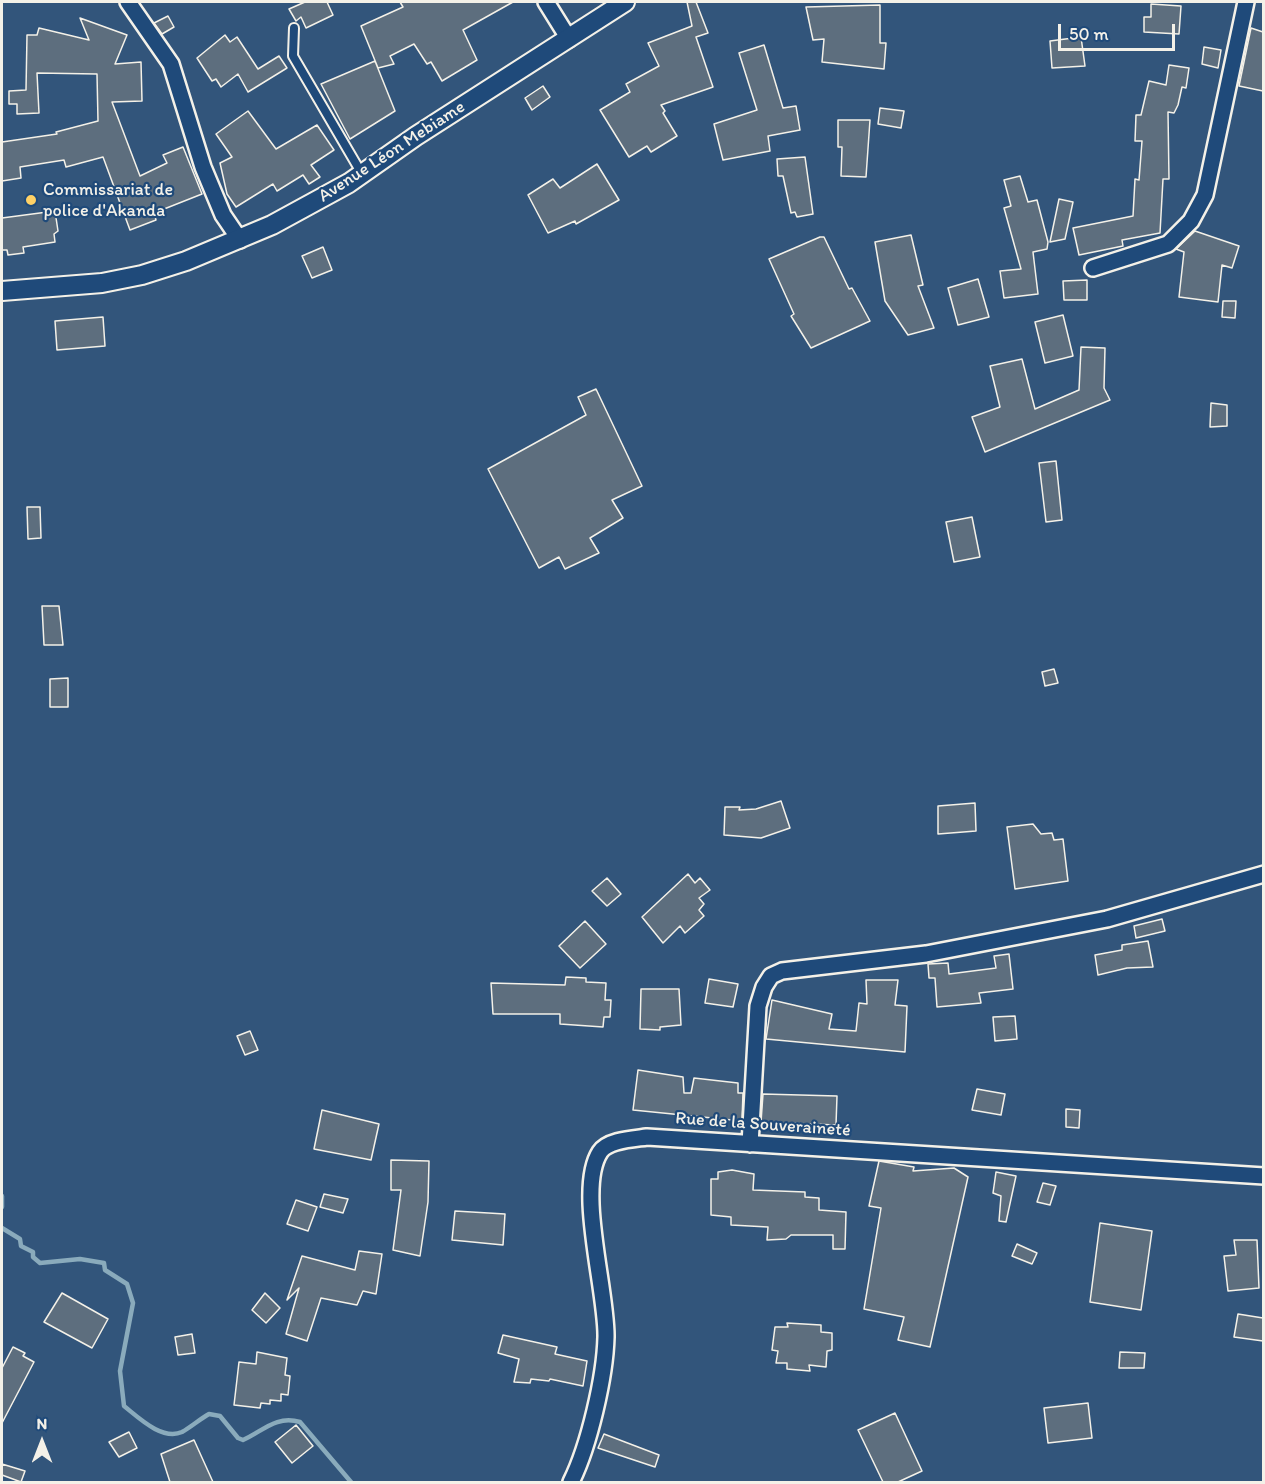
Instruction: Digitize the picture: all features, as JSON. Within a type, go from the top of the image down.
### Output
[{"type":"street","points":[[128,2],[171,64],[203,167],[223,215],[240,240]]},
{"type":"street","points":[[546,2],[569,39]]},
{"type":"street","name":"Avenue Léon Mebiame","points":[[2,291],[102,283],[142,275],[240,240],[272,225],[362,174],[625,2]]},
{"type":"street","points":[[1093,268],[1168,244],[1191,221],[1204,195],[1246,2]]},
{"type":"street","points":[[750,1144],[758,1006],[764,987],[771,976],[782,972],[846,962],[926,954],[1107,919],[1263,874]]},
{"type":"street","name":"Rue de la Souveraineté","points":[[571,1482],[590,1426],[606,1336],[592,1197],[593,1167],[601,1150],[616,1143],[647,1137],[1263,1176]]},
{"type":"lane","points":[[294,28],[293,56],[362,174]]},
{"type":"building","points":[[305,2],[327,2],[333,15],[306,28],[301,17],[296,21],[289,9]]},
{"type":"building","points":[[400,2],[513,2],[463,30],[477,60],[442,81],[431,62],[427,64],[414,44],[390,56],[394,64],[378,68],[361,26],[403,7]]},
{"type":"building","points":[[687,2],[696,2],[708,33],[696,37],[713,87],[661,105],[665,111],[663,113],[677,136],[651,152],[647,146],[629,157],[600,110],[630,92],[626,84],[659,66],[648,43],[692,26]]},
{"type":"building","points":[[1151,4],[1181,6],[1179,34],[1144,32],[1144,17],[1151,17]]},
{"type":"building","points":[[880,5],[880,43],[886,43],[884,69],[822,62],[824,39],[813,40],[806,7]]},
{"type":"building","points":[[168,16],[174,27],[162,34],[154,23]]},
{"type":"building","points":[[80,18],[127,35],[115,64],[141,62],[142,101],[112,102],[140,176],[167,163],[163,155],[183,147],[202,194],[154,213],[156,220],[130,230],[103,157],[66,167],[64,160],[20,167],[21,178],[2,181],[2,142],[57,134],[56,132],[98,121],[97,74],[37,73],[39,113],[17,114],[17,104],[9,104],[9,91],[26,90],[27,35],[37,35],[39,28],[89,40]]},
{"type":"building","points":[[1251,28],[1263,32],[1263,91],[1239,86]]},
{"type":"building","points":[[225,35],[230,42],[237,37],[258,69],[279,56],[287,68],[248,92],[238,74],[221,87],[216,79],[212,81],[197,58]]},
{"type":"building","points":[[1081,37],[1085,66],[1052,68],[1050,41]]},
{"type":"building","points":[[764,45],[783,108],[796,106],[800,130],[768,136],[770,151],[723,160],[714,124],[757,110],[739,53]]},
{"type":"building","points":[[1204,47],[1221,50],[1218,68],[1202,64]]},
{"type":"building","points":[[375,61],[395,111],[350,139],[321,84]]},
{"type":"building","points":[[1169,65],[1189,68],[1186,88],[1182,87],[1178,105],[1174,113],[1168,112],[1169,179],[1163,179],[1160,233],[1122,240],[1123,246],[1079,255],[1073,228],[1133,216],[1135,179],[1139,180],[1142,141],[1135,141],[1136,115],[1141,115],[1149,81],[1166,85]]},
{"type":"building","points":[[543,86],[550,97],[532,110],[525,98]]},
{"type":"building","points":[[880,108],[904,111],[901,128],[878,124]]},
{"type":"building","points":[[248,111],[276,149],[317,125],[334,150],[311,165],[320,177],[309,184],[303,175],[277,191],[273,184],[236,207],[227,194],[220,163],[232,157],[216,134]]},
{"type":"building","points":[[838,120],[870,120],[866,177],[841,176],[842,147],[838,147]]},
{"type":"building","points":[[805,157],[813,214],[797,217],[795,212],[791,213],[783,176],[778,176],[777,159]]},
{"type":"building","points":[[597,164],[619,200],[576,224],[575,221],[548,233],[528,195],[553,179],[560,188]]},
{"type":"building","points":[[1020,176],[1028,202],[1037,200],[1048,242],[1047,249],[1033,252],[1038,294],[1004,298],[1000,271],[1021,269],[1004,208],[1011,206],[1004,180]]},
{"type":"building","points":[[1059,199],[1073,202],[1065,239],[1050,242]]},
{"type":"building","points":[[55,211],[58,231],[54,234],[55,242],[23,247],[24,253],[8,255],[7,250],[2,250],[2,218]]},
{"type":"building","points":[[1195,231],[1239,246],[1232,268],[1222,265],[1218,302],[1179,297],[1184,252],[1176,249]]},
{"type":"building","points":[[911,235],[923,285],[918,286],[934,328],[908,335],[885,301],[875,242]]},
{"type":"building","points":[[824,237],[849,289],[852,288],[870,321],[811,348],[791,316],[794,314],[769,259]]},
{"type":"building","points":[[323,247],[332,270],[312,278],[302,256]]},
{"type":"building","points":[[978,279],[989,317],[958,325],[948,288]]},
{"type":"building","points":[[1087,280],[1087,300],[1064,300],[1063,281]]},
{"type":"building","points":[[1223,301],[1236,301],[1235,318],[1222,317]]},
{"type":"building","points":[[1063,315],[1073,356],[1045,363],[1035,322]]},
{"type":"building","points":[[103,317],[105,346],[57,350],[55,321]]},
{"type":"building","points":[[1081,347],[1105,348],[1104,388],[1110,400],[985,452],[972,417],[1000,407],[990,366],[1022,359],[1035,409],[1079,390]]},
{"type":"building","points":[[596,389],[642,486],[612,500],[623,518],[590,538],[599,553],[565,569],[559,557],[539,568],[488,469],[586,415],[578,397]]},
{"type":"building","points":[[1211,403],[1227,405],[1227,426],[1210,427]]},
{"type":"building","points":[[1056,461],[1062,520],[1046,522],[1039,463]]},
{"type":"building","points":[[27,507],[40,507],[41,538],[28,539]]},
{"type":"building","points":[[972,517],[980,557],[954,562],[946,522]]},
{"type":"building","points":[[42,606],[59,606],[63,645],[44,645]]},
{"type":"building","points":[[1054,669],[1058,683],[1045,686],[1042,672]]},
{"type":"building","points":[[68,678],[68,707],[50,707],[50,679]]},
{"type":"building","points":[[781,801],[790,828],[761,838],[724,835],[725,807],[740,807],[739,810],[756,809]]},
{"type":"building","points":[[975,803],[976,831],[938,834],[938,806]]},
{"type":"building","points":[[1033,824],[1041,834],[1052,833],[1054,840],[1063,839],[1068,881],[1015,889],[1007,827]]},
{"type":"building","points":[[688,874],[695,883],[700,878],[710,890],[699,898],[704,904],[699,910],[704,916],[685,933],[680,926],[663,943],[642,917]]},
{"type":"building","points":[[607,878],[621,894],[607,906],[592,891]]},
{"type":"building","points":[[1162,919],[1165,931],[1136,938],[1134,926]]},
{"type":"building","points":[[585,921],[606,944],[580,968],[559,946]]},
{"type":"building","points":[[1148,941],[1153,967],[1127,968],[1098,975],[1095,955],[1122,950],[1122,945]]},
{"type":"building","points":[[1009,954],[1013,989],[979,993],[981,1003],[937,1007],[935,978],[929,978],[928,964],[948,963],[949,974],[996,968],[994,956]]},
{"type":"building","points":[[566,977],[586,978],[586,982],[606,983],[605,1000],[611,1000],[610,1017],[604,1017],[603,1027],[560,1024],[560,1014],[493,1014],[491,983],[565,985]]},
{"type":"building","points":[[709,979],[738,984],[733,1007],[705,1003]]},
{"type":"building","points":[[866,980],[898,980],[895,1005],[907,1006],[905,1052],[766,1039],[772,1000],[832,1014],[829,1029],[856,1031],[859,1003],[867,1004]]},
{"type":"building","points":[[641,989],[679,989],[681,1025],[660,1027],[660,1030],[640,1029]]},
{"type":"building","points":[[1015,1016],[1017,1039],[995,1041],[993,1017]]},
{"type":"building","points":[[250,1031],[258,1050],[245,1055],[237,1036]]},
{"type":"building","points":[[638,1070],[683,1077],[684,1093],[691,1093],[694,1078],[738,1083],[738,1093],[743,1093],[742,1121],[633,1110]]},
{"type":"building","points":[[977,1089],[1005,1094],[1001,1115],[972,1110]]},
{"type":"building","points":[[763,1094],[837,1096],[836,1125],[761,1122]]},
{"type":"building","points":[[1066,1109],[1080,1110],[1079,1128],[1066,1127]]},
{"type":"building","points":[[322,1110],[379,1124],[371,1160],[314,1149]]},
{"type":"building","points":[[391,1160],[429,1161],[428,1202],[420,1256],[393,1250],[401,1190],[391,1190]]},
{"type":"building","points":[[879,1161],[914,1167],[913,1171],[954,1168],[968,1177],[930,1347],[898,1340],[904,1317],[864,1309],[881,1208],[869,1206]]},
{"type":"building","points":[[732,1170],[754,1174],[753,1190],[805,1192],[805,1197],[819,1198],[819,1210],[846,1212],[845,1249],[833,1249],[833,1235],[791,1235],[786,1239],[767,1240],[768,1227],[731,1225],[731,1217],[711,1215],[711,1179],[718,1179],[718,1172]]},
{"type":"building","points":[[996,1172],[1016,1176],[1006,1222],[999,1221],[1001,1196],[993,1193]]},
{"type":"building","points":[[1043,1183],[1056,1186],[1050,1205],[1037,1202]]},
{"type":"building","points":[[324,1194],[348,1199],[343,1213],[320,1207]]},
{"type":"building","points":[[296,1200],[317,1207],[308,1231],[287,1224]]},
{"type":"building","points":[[455,1211],[505,1214],[503,1245],[452,1240]]},
{"type":"building","points":[[1100,1223],[1152,1231],[1141,1310],[1090,1302]]},
{"type":"building","points":[[1234,1240],[1257,1240],[1259,1288],[1228,1291],[1224,1256],[1236,1255]]},
{"type":"building","points":[[1017,1244],[1037,1253],[1032,1264],[1012,1256]]},
{"type":"building","points":[[359,1251],[382,1254],[376,1294],[363,1291],[357,1305],[321,1298],[307,1341],[286,1334],[299,1288],[287,1300],[302,1256],[355,1270]]},
{"type":"building","points":[[62,1293],[108,1319],[92,1348],[44,1322]]},
{"type":"building","points":[[265,1293],[280,1308],[266,1323],[252,1310]]},
{"type":"building","points":[[1238,1314],[1263,1318],[1263,1341],[1234,1337]]},
{"type":"building","points":[[787,1323],[821,1325],[821,1332],[832,1333],[832,1350],[827,1351],[826,1367],[809,1365],[810,1371],[787,1369],[787,1363],[776,1363],[778,1351],[772,1350],[775,1327],[788,1327]]},
{"type":"building","points":[[192,1334],[195,1353],[178,1355],[175,1337]]},
{"type":"building","points":[[503,1335],[557,1347],[555,1354],[587,1361],[583,1386],[550,1379],[549,1381],[531,1379],[530,1383],[514,1382],[519,1359],[498,1353]]},
{"type":"building","points":[[13,1347],[25,1353],[23,1356],[34,1362],[2,1423],[2,1368]]},
{"type":"building","points":[[257,1352],[287,1358],[285,1375],[290,1376],[288,1395],[281,1394],[281,1401],[270,1400],[270,1404],[261,1403],[260,1408],[234,1405],[239,1362],[256,1364]]},
{"type":"building","points":[[1120,1352],[1145,1353],[1144,1368],[1119,1368]]},
{"type":"building","points":[[1088,1403],[1092,1438],[1048,1443],[1044,1408]]},
{"type":"building","points":[[895,1413],[922,1471],[898,1482],[883,1482],[858,1430]]},
{"type":"building","points":[[296,1425],[313,1446],[292,1463],[275,1442]]},
{"type":"building","points":[[129,1432],[137,1448],[119,1457],[109,1442]]},
{"type":"building","points":[[604,1434],[659,1455],[655,1467],[598,1448]]},
{"type":"building","points":[[194,1440],[213,1482],[170,1482],[161,1454]]},
{"type":"building","points":[[2,1464],[25,1471],[21,1482],[2,1475]]},
{"type":"waterway","points":[[2,1196],[2,1207]]},
{"type":"waterway","points":[[2,1228],[20,1239],[21,1246],[33,1252],[33,1257],[40,1263],[80,1259],[104,1263],[105,1270],[127,1284],[133,1303],[120,1371],[124,1406],[151,1427],[174,1434],[182,1432],[209,1414],[220,1416],[238,1438],[243,1440],[277,1422],[291,1420],[300,1422],[351,1482]]},
{"type":"place","name":"Commissariat de police d'Akanda","points":[[31,200]]}]
